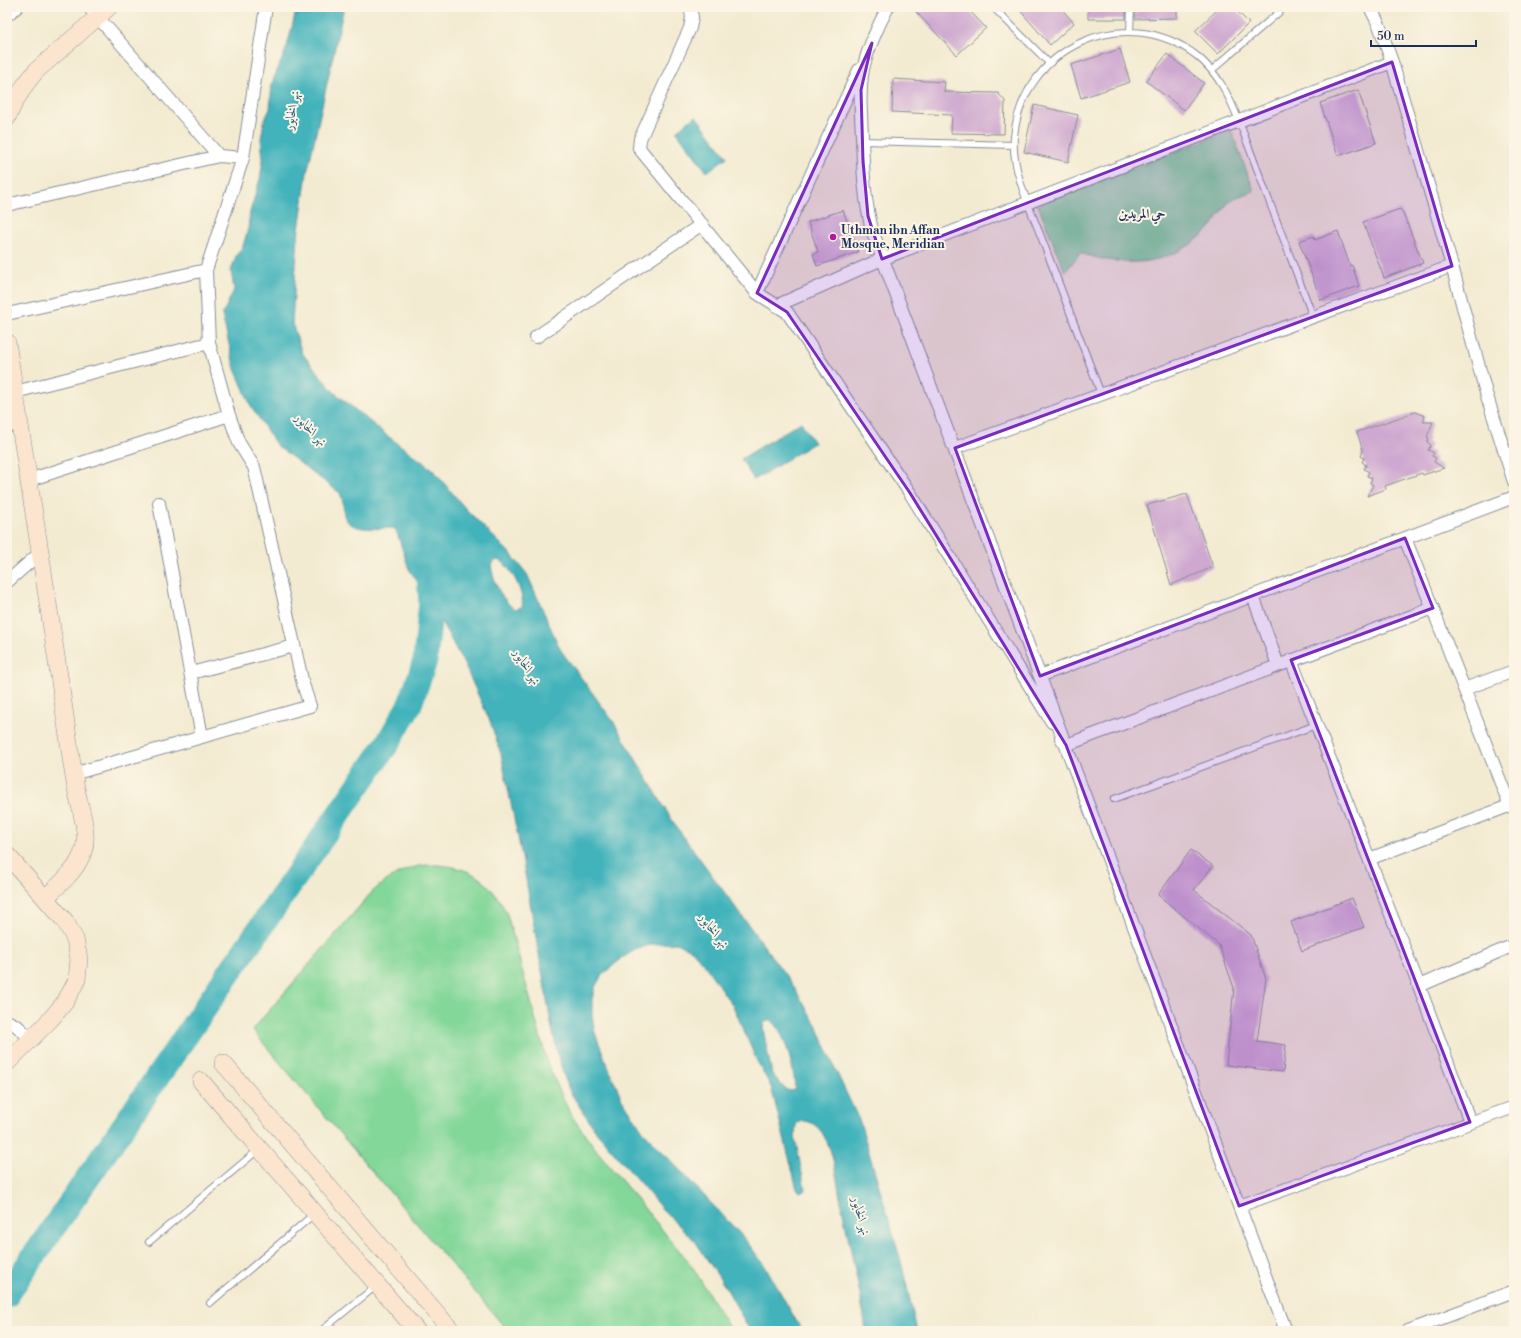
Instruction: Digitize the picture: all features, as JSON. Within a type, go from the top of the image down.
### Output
[{"type":"street","points":[[7,16],[17,7]]},
{"type":"street","points":[[73,774],[310,706],[294,646],[254,467],[240,443],[229,415],[209,343],[206,270],[243,158],[266,7]]},
{"type":"street","points":[[690,7],[692,17],[690,28],[640,139],[639,148],[757,293],[787,312],[910,493],[1066,745]]},
{"type":"street","points":[[757,293],[888,7]]},
{"type":"street","points":[[1370,7],[1379,25],[1392,62],[1452,266],[1486,393],[1514,482]]},
{"type":"street","points":[[9,105],[36,71],[99,10],[219,156]]},
{"type":"street","points":[[872,43],[863,68],[861,90],[862,141],[868,216],[882,259],[955,448],[1286,1331]]},
{"type":"street","points":[[776,306],[882,259],[1392,62]]},
{"type":"street","points":[[7,205],[219,156],[243,158]]},
{"type":"street","points":[[536,337],[702,224]]},
{"type":"street","points":[[955,448],[1452,266]]},
{"type":"street","points":[[7,314],[206,270]]},
{"type":"street","points":[[7,342],[15,392],[13,422],[29,480],[73,774],[85,839],[84,849],[80,861],[72,872],[45,898]]},
{"type":"street","points":[[15,392],[209,343]]},
{"type":"street","points":[[29,480],[229,415]]},
{"type":"street","points":[[1040,676],[1514,497]]},
{"type":"street","points":[[159,503],[202,737]]},
{"type":"street","points":[[1369,859],[1512,805],[1464,689],[1405,538]]},
{"type":"street","points":[[7,582],[40,553]]},
{"type":"street","points":[[1253,596],[1278,665]]},
{"type":"street","points":[[1066,745],[1432,608]]},
{"type":"street","points":[[191,673],[294,646]]},
{"type":"street","points":[[1291,660],[1419,986],[1470,1122]]},
{"type":"street","points":[[1464,689],[1514,671]]},
{"type":"street","points":[[7,855],[65,921],[75,939],[79,959],[77,980],[65,1002],[7,1063]]},
{"type":"street","points":[[1419,986],[1514,945]]},
{"type":"street","points":[[7,1021],[17,1026],[31,1039]]},
{"type":"street","points":[[223,1063],[452,1331]]},
{"type":"street","points":[[200,1081],[417,1331]]},
{"type":"street","points":[[1239,1206],[1514,1107]]},
{"type":"street","points":[[1408,1331],[1514,1291]]},
{"type":"lane","points":[[993,7],[1049,63]]},
{"type":"lane","points":[[1130,32],[1131,7]]},
{"type":"lane","points":[[1212,70],[1285,7]]},
{"type":"lane","points":[[1101,394],[1016,170],[1014,145],[1016,124],[1025,95],[1033,81],[1049,63],[1066,50],[1087,39],[1109,33],[1130,32],[1155,35],[1184,47],[1212,70],[1226,91],[1239,121],[1313,317]]},
{"type":"lane","points":[[862,141],[1014,145]]},
{"type":"lane","points":[[1114,799],[1316,725]]},
{"type":"lane","points":[[149,1242],[259,1149]]},
{"type":"lane","points":[[210,1303],[315,1213]]},
{"type":"lane","points":[[321,1331],[377,1285]]},
{"type":"highlighted area","points":[[872,43],[861,90],[863,161],[868,216],[882,259],[1392,62],[1452,266],[955,448],[1040,676],[1405,538],[1433,608],[1291,660],[1470,1122],[1239,1206],[1066,745],[910,493],[787,312],[757,293]]},
{"type":"green space","points":[[1231,130],[1254,191],[1231,200],[1211,227],[1197,240],[1182,250],[1166,257],[1150,261],[1116,261],[1080,253],[1065,272],[1038,205]]},
{"type":"green space","points":[[437,865],[461,869],[480,878],[501,903],[507,914],[548,1065],[567,1107],[575,1121],[598,1152],[692,1266],[731,1331],[508,1331],[258,1037],[253,1029],[372,892],[388,880],[406,870],[421,866]]},
{"type":"water","name":"نهر الخابور","points":[[297,7],[344,7],[307,173],[298,237],[292,323],[302,353],[334,392],[385,434],[432,469],[465,508],[511,554],[527,574],[560,649],[613,721],[675,825],[792,984],[818,1028],[860,1122],[901,1261],[917,1331],[866,1331],[861,1298],[835,1167],[827,1142],[820,1130],[811,1123],[803,1121],[796,1124],[795,1137],[805,1189],[804,1191],[800,1192],[797,1189],[771,1087],[756,1059],[734,1008],[704,964],[692,950],[676,943],[652,944],[635,950],[621,959],[602,975],[595,987],[592,999],[592,1015],[595,1033],[622,1099],[643,1131],[745,1239],[767,1269],[802,1331],[750,1331],[728,1291],[695,1241],[662,1209],[596,1131],[570,1092],[562,1070],[553,1034],[522,857],[501,754],[490,721],[464,664],[431,602],[409,569],[396,530],[393,528],[373,529],[358,527],[347,521],[344,515],[343,502],[340,493],[277,446],[251,406],[235,369],[222,315],[234,290],[231,271],[236,256],[243,246],[248,229],[250,212],[260,179],[263,159],[261,139],[264,121],[270,109],[272,83],[287,47]],"holes":[[[500,560],[508,568],[516,581],[521,595],[522,607],[515,609],[506,601],[498,590],[491,565],[494,561]],[[767,1021],[772,1021],[777,1026],[785,1043],[792,1065],[795,1084],[794,1090],[790,1091],[785,1089],[772,1074],[763,1029],[764,1024]]]},
{"type":"water","points":[[696,116],[727,157],[707,172],[676,131]]},
{"type":"water","points":[[801,422],[814,443],[754,480],[741,459]]},
{"type":"building","points":[[922,7],[966,7],[986,28],[957,55],[916,12]]},
{"type":"building","points":[[1017,7],[1060,7],[1074,23],[1050,45]]},
{"type":"building","points":[[1088,7],[1126,7],[1126,19],[1088,19]]},
{"type":"building","points":[[1135,7],[1177,7],[1177,18],[1135,19]]},
{"type":"building","points":[[1220,7],[1233,7],[1249,23],[1218,54],[1195,31]]},
{"type":"building","points":[[1120,49],[1130,82],[1081,98],[1071,65]]},
{"type":"building","points":[[1167,54],[1204,83],[1184,110],[1146,81]]},
{"type":"building","points":[[893,79],[945,82],[944,92],[998,93],[1005,101],[1004,134],[951,133],[952,115],[892,112]]},
{"type":"building","points":[[1358,90],[1376,143],[1338,156],[1320,103]]},
{"type":"building","points":[[1034,105],[1078,115],[1068,162],[1024,152]]},
{"type":"building","points":[[1400,209],[1423,263],[1384,278],[1363,222]]},
{"type":"building","name":"Uthman ibn Affan Mosque, Meridian","points":[[843,210],[858,252],[817,266],[813,254],[818,252],[808,222]]},
{"type":"building","points":[[1338,231],[1350,266],[1352,265],[1359,286],[1321,300],[1299,241],[1314,236],[1315,240]]},
{"type":"building","points":[[1415,412],[1425,416],[1423,422],[1433,422],[1427,437],[1429,438],[1427,442],[1431,445],[1428,450],[1434,453],[1432,456],[1436,458],[1434,462],[1444,468],[1423,475],[1422,473],[1385,486],[1386,489],[1367,496],[1373,485],[1370,483],[1372,478],[1367,476],[1369,472],[1364,469],[1366,465],[1362,462],[1364,458],[1361,456],[1363,451],[1357,432]]},
{"type":"building","points":[[1187,494],[1213,567],[1171,585],[1147,505]]},
{"type":"building","points":[[1191,850],[1213,866],[1194,890],[1251,935],[1266,979],[1257,1041],[1286,1045],[1283,1072],[1226,1065],[1234,988],[1219,945],[1158,895]]},
{"type":"building","points":[[1352,898],[1364,927],[1302,951],[1291,922]]},
{"type":"waterway","points":[[7,1295],[387,744],[410,704],[425,661],[431,602],[428,567]]},
{"type":"place","name":"Uthman ibn Affan Mosque, Meridian","points":[[833,237]]},
{"type":"district","name":"حي المريدين","points":[[1142,214]]}]
